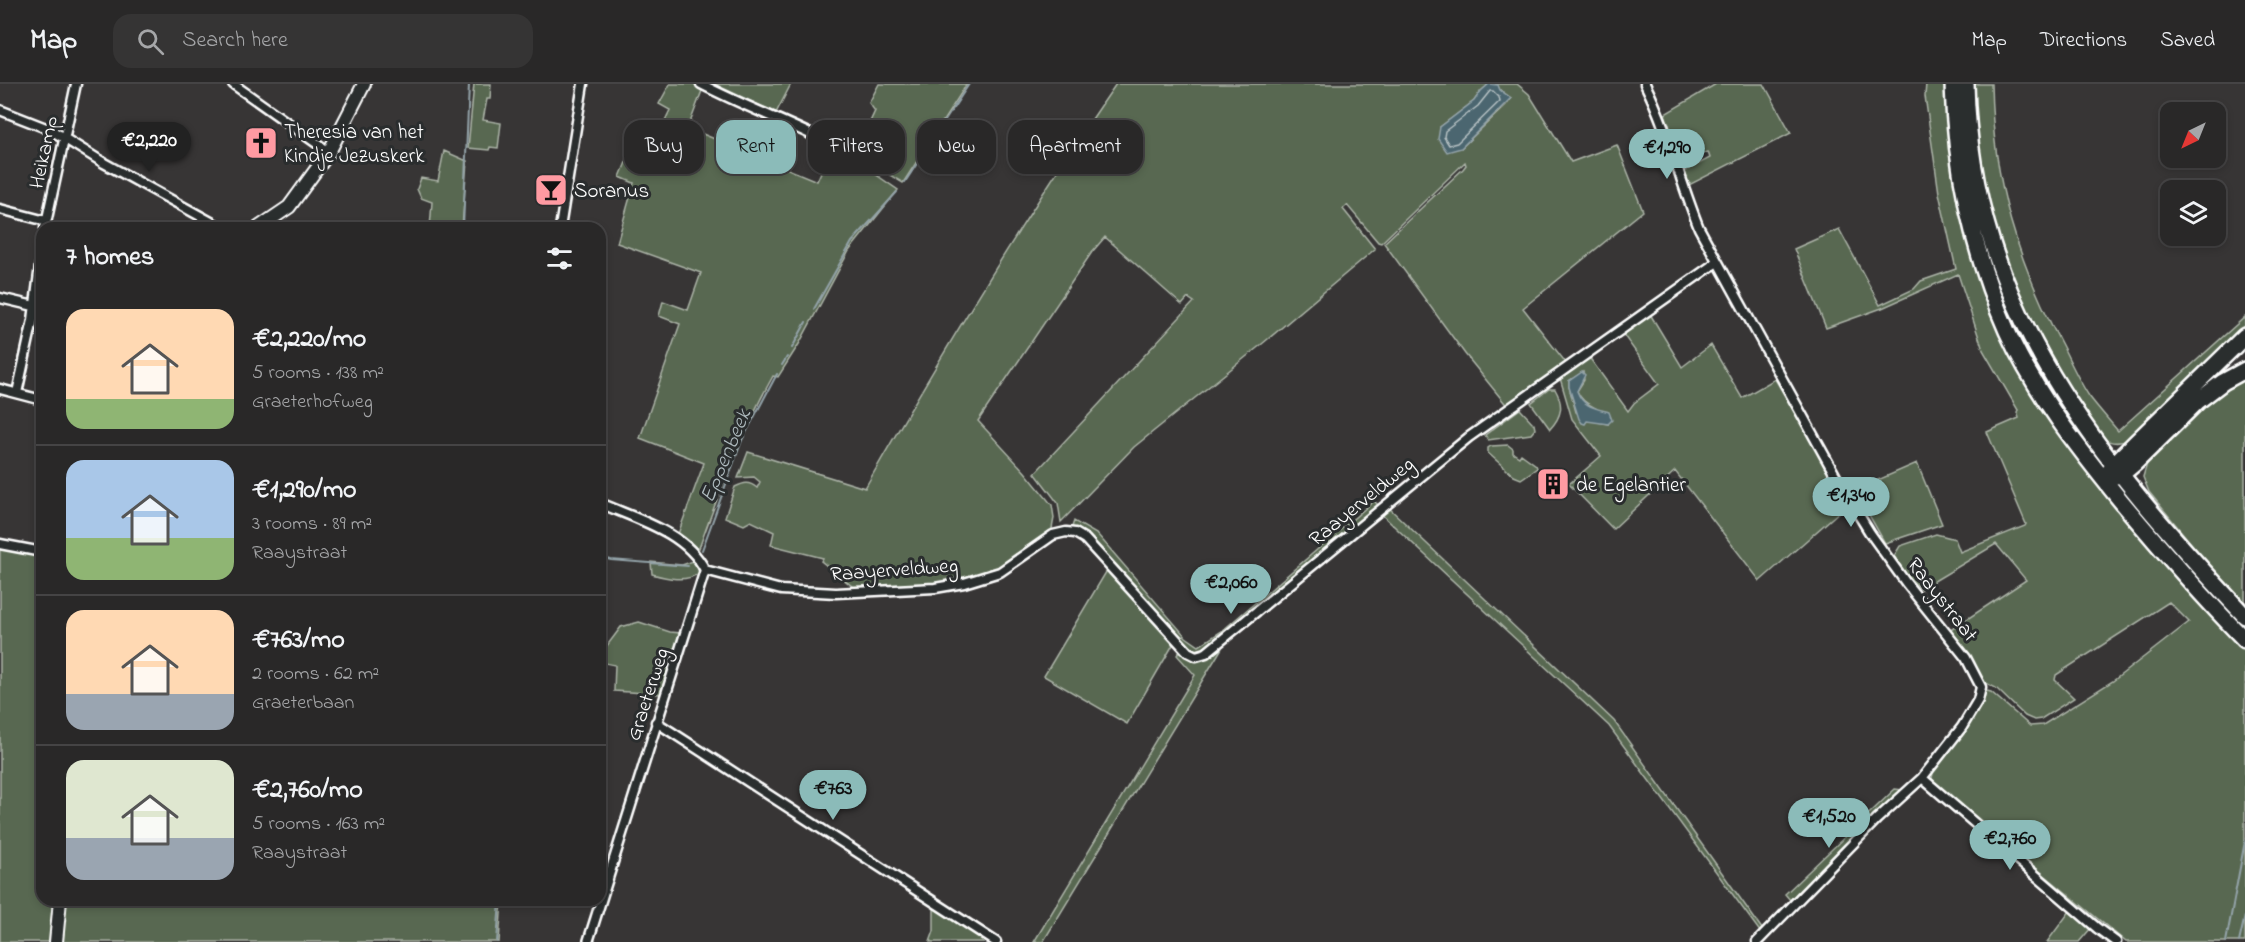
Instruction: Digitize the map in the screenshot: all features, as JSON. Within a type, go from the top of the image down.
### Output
[{"type":"highway","points":[[1953,84],[1956,142],[1975,239],[1997,306],[2011,338],[2060,422],[2104,480],[2182,573],[2245,640]]},
{"type":"highway","points":[[1966,84],[1969,141],[1986,229],[2001,273],[2044,365],[2118,469],[2245,616]]},
{"type":"highway","points":[[2118,469],[2245,336]]},
{"type":"highway","points":[[2104,480],[2198,401],[2220,384],[2245,370]]},
{"type":"street","name":"Heikamp","points":[[47,222],[76,84]]},
{"type":"street","points":[[233,84],[244,87],[329,152]]},
{"type":"street","points":[[278,222],[329,152],[364,84]]},
{"type":"street","points":[[561,222],[584,84]]},
{"type":"street","points":[[701,84],[778,121],[808,133]]},
{"type":"street","name":"Raaystraat","points":[[1645,84],[1662,122],[1683,190],[1699,228],[1844,490],[1870,533],[1906,583],[1966,658],[1981,687],[1978,700],[1962,727],[1922,778]]},
{"type":"street","points":[[0,110],[64,138],[104,163],[211,222]]},
{"type":"street","points":[[0,209],[37,222]]},
{"type":"street","name":"Raayerveldweg","points":[[703,566],[781,590],[836,593],[935,588],[964,583],[1000,572],[1053,536],[1066,532],[1075,533],[1085,538],[1188,652],[1196,656],[1206,653],[1469,437],[1717,262]]},
{"type":"street","points":[[17,393],[36,296]]},
{"type":"street","points":[[0,297],[34,306]]},
{"type":"street","points":[[0,389],[36,398]]},
{"type":"street","points":[[606,506],[669,534],[684,544],[703,566]]},
{"type":"street","points":[[0,544],[36,551]]},
{"type":"street","name":"Graeterweg","points":[[606,885],[703,566]]},
{"type":"street","points":[[657,722],[996,942]]},
{"type":"street","points":[[1757,942],[1877,819],[1922,778],[2116,942]]},
{"type":"street","points":[[56,942],[59,906]]},
{"type":"street","name":"Graeterweg","points":[[588,942],[599,906]]},
{"type":"green space","points":[[474,84],[491,84],[490,99],[487,99],[483,120],[501,123],[498,148],[490,147],[489,150],[468,148]]},
{"type":"green space","points":[[670,84],[695,84],[703,88],[691,120],[665,120],[670,110],[659,104]]},
{"type":"green space","points":[[714,84],[791,84],[776,113]]},
{"type":"green space","points":[[879,84],[967,84],[944,120],[917,120],[917,161],[903,183],[888,174],[905,174],[905,120],[871,120],[875,111],[869,103]]},
{"type":"green space","points":[[1116,84],[1489,84],[1474,101],[1440,127],[1461,148],[1511,98],[1496,84],[1517,84],[1529,94],[1571,162],[1617,145],[1643,211],[1523,308],[1567,364],[1508,407],[1465,354],[1384,243],[1463,169],[1465,162],[1381,243],[1347,205],[1343,209],[1375,249],[1134,447],[1061,522],[1058,503],[1035,473],[1194,302],[1188,298],[1182,305],[1105,237],[1092,252],[978,421],[1052,505],[1054,518],[1051,534],[1001,570],[940,585],[857,590],[821,561],[823,558],[771,545],[774,532],[751,521],[744,525],[725,517],[735,487],[746,483],[757,488],[760,482],[754,477],[738,478],[748,452],[865,488],[986,283],[1056,174],[1143,174],[1143,120],[1092,120]]},
{"type":"green space","points":[[1716,84],[1764,84],[1791,133],[1689,185],[1685,171],[1710,158],[1708,152],[1691,158],[1680,157],[1665,114]]},
{"type":"green space","points":[[1926,84],[1947,84],[1947,112],[2014,359],[2038,403],[2067,444],[2141,537],[2245,649],[2245,942],[2126,942],[1936,786],[1932,778],[1934,768],[1983,690],[1991,692],[2030,726],[2043,725],[2113,681],[2189,622],[2169,602],[2056,675],[2055,680],[2074,698],[2041,719],[2034,720],[2025,716],[1996,688],[1984,682],[1949,631],[2026,580],[1996,544],[1921,589],[1907,576],[1894,556],[1900,546],[1936,534],[1955,539],[1960,552],[2026,524],[1987,432],[2019,418],[2018,410],[1983,350],[1958,274],[1882,308],[1826,328],[1794,249],[1839,229],[1880,305],[1914,289],[1921,281],[1956,269],[1939,193],[1925,96]]},
{"type":"green space","points":[[1972,84],[1991,84],[1993,120],[2003,188],[2010,220],[2033,283],[2082,384],[2118,431],[2245,317],[2245,330],[2126,441],[2112,442],[2101,437],[2032,331],[1988,214],[1977,150]]},
{"type":"green space","points":[[704,135],[716,140],[716,174],[796,172],[817,181],[820,174],[875,174],[898,190],[849,251],[799,344],[778,377],[773,376],[761,397],[723,484],[698,551],[678,534],[704,463],[640,438],[680,324],[659,316],[663,301],[688,310],[701,273],[617,243],[634,183],[620,177],[624,167],[624,174],[704,174]]},
{"type":"green space","points":[[444,151],[467,161],[462,222],[430,222],[432,202],[421,198],[417,189],[421,178],[438,181]]},
{"type":"green space","points":[[1650,314],[1682,367],[1711,345],[1742,398],[1775,379],[1848,504],[1760,581],[1675,471],[1613,529],[1569,484],[1601,456],[1572,419],[1560,378],[1589,357],[1628,411],[1634,403],[1659,384],[1622,333]],"holes":[[[1583,372],[1584,380],[1577,391],[1579,395],[1603,413],[1608,424],[1587,420],[1576,412],[1569,381]]]},
{"type":"green space","points":[[2245,379],[2245,609],[2149,492],[2143,477],[2148,460],[2211,399]]},
{"type":"green space","points":[[1549,389],[1555,389],[1561,405],[1557,420],[1550,429],[1531,403]]},
{"type":"green space","points":[[1520,409],[1534,424],[1535,429],[1531,434],[1488,440],[1485,435]]},
{"type":"green space","points":[[1508,445],[1513,449],[1513,453],[1519,457],[1521,454],[1537,468],[1521,479],[1514,476],[1488,453],[1488,448],[1491,446]]},
{"type":"green space","points":[[1917,463],[1942,524],[1885,543],[1855,490]]},
{"type":"green space","points":[[1374,501],[1379,506],[1205,651],[1195,652],[1181,642],[1093,540],[1081,532],[1071,530],[1074,521],[1098,535],[1186,637],[1199,646],[1222,631]]},
{"type":"green space","points":[[1388,507],[1614,721],[1762,929],[1761,933],[1609,726],[1380,513]]},
{"type":"green space","points":[[0,547],[36,554],[36,906],[502,906],[499,942],[0,942]]},
{"type":"green space","points":[[693,561],[697,564],[699,573],[688,578],[670,578],[652,574],[651,562],[682,565]]},
{"type":"green space","points":[[1109,567],[1174,643],[1127,724],[1044,676]]},
{"type":"green space","points":[[639,622],[670,632],[681,633],[660,694],[614,691],[615,665],[606,663],[606,647],[621,627]]},
{"type":"green space","points":[[1222,648],[1043,942],[1034,942],[1195,675],[1177,655],[1181,650],[1193,658],[1202,660]]},
{"type":"green space","points":[[1895,789],[1903,790],[1790,900],[1785,894]]},
{"type":"green space","points":[[934,906],[990,942],[930,942],[934,931]]},
{"type":"green space","points":[[2070,911],[2091,928],[2079,942],[2047,942]]},
{"type":"water","points":[[1489,84],[1498,85],[1500,90],[1511,98],[1461,148],[1447,152],[1438,139],[1440,127],[1474,101]]},
{"type":"water","points":[[1582,372],[1585,375],[1577,391],[1590,406],[1609,412],[1612,420],[1608,424],[1587,421],[1585,424],[1579,419],[1569,381]]},
{"type":"waterway","points":[[463,222],[469,84]]},
{"type":"waterway","name":"Eppenbeek","points":[[905,182],[969,84]]},
{"type":"waterway","name":"Eppenbeek","points":[[814,309],[852,242],[897,192]]},
{"type":"waterway","name":"Eppenbeek","points":[[792,348],[806,322]]},
{"type":"waterway","name":"Eppenbeek","points":[[782,365],[787,357]]},
{"type":"waterway","name":"Eppenbeek","points":[[702,550],[742,440],[777,374]]},
{"type":"waterway","name":"Eppenbeek","points":[[606,559],[688,566]]},
{"type":"waterway","points":[[2226,942],[2245,841]]},
{"type":"waterway","name":"Eppenbeek","points":[[497,942],[500,906]]},
{"type":"waterway","points":[[2239,942],[2245,916]]},
{"type":"place","name":"Theresia van het Kindje Jezuskerk","points":[[261,143]]},
{"type":"place","name":"Soranus","points":[[551,190]]},
{"type":"place","name":"de Egelantier","points":[[1553,484]]}]
